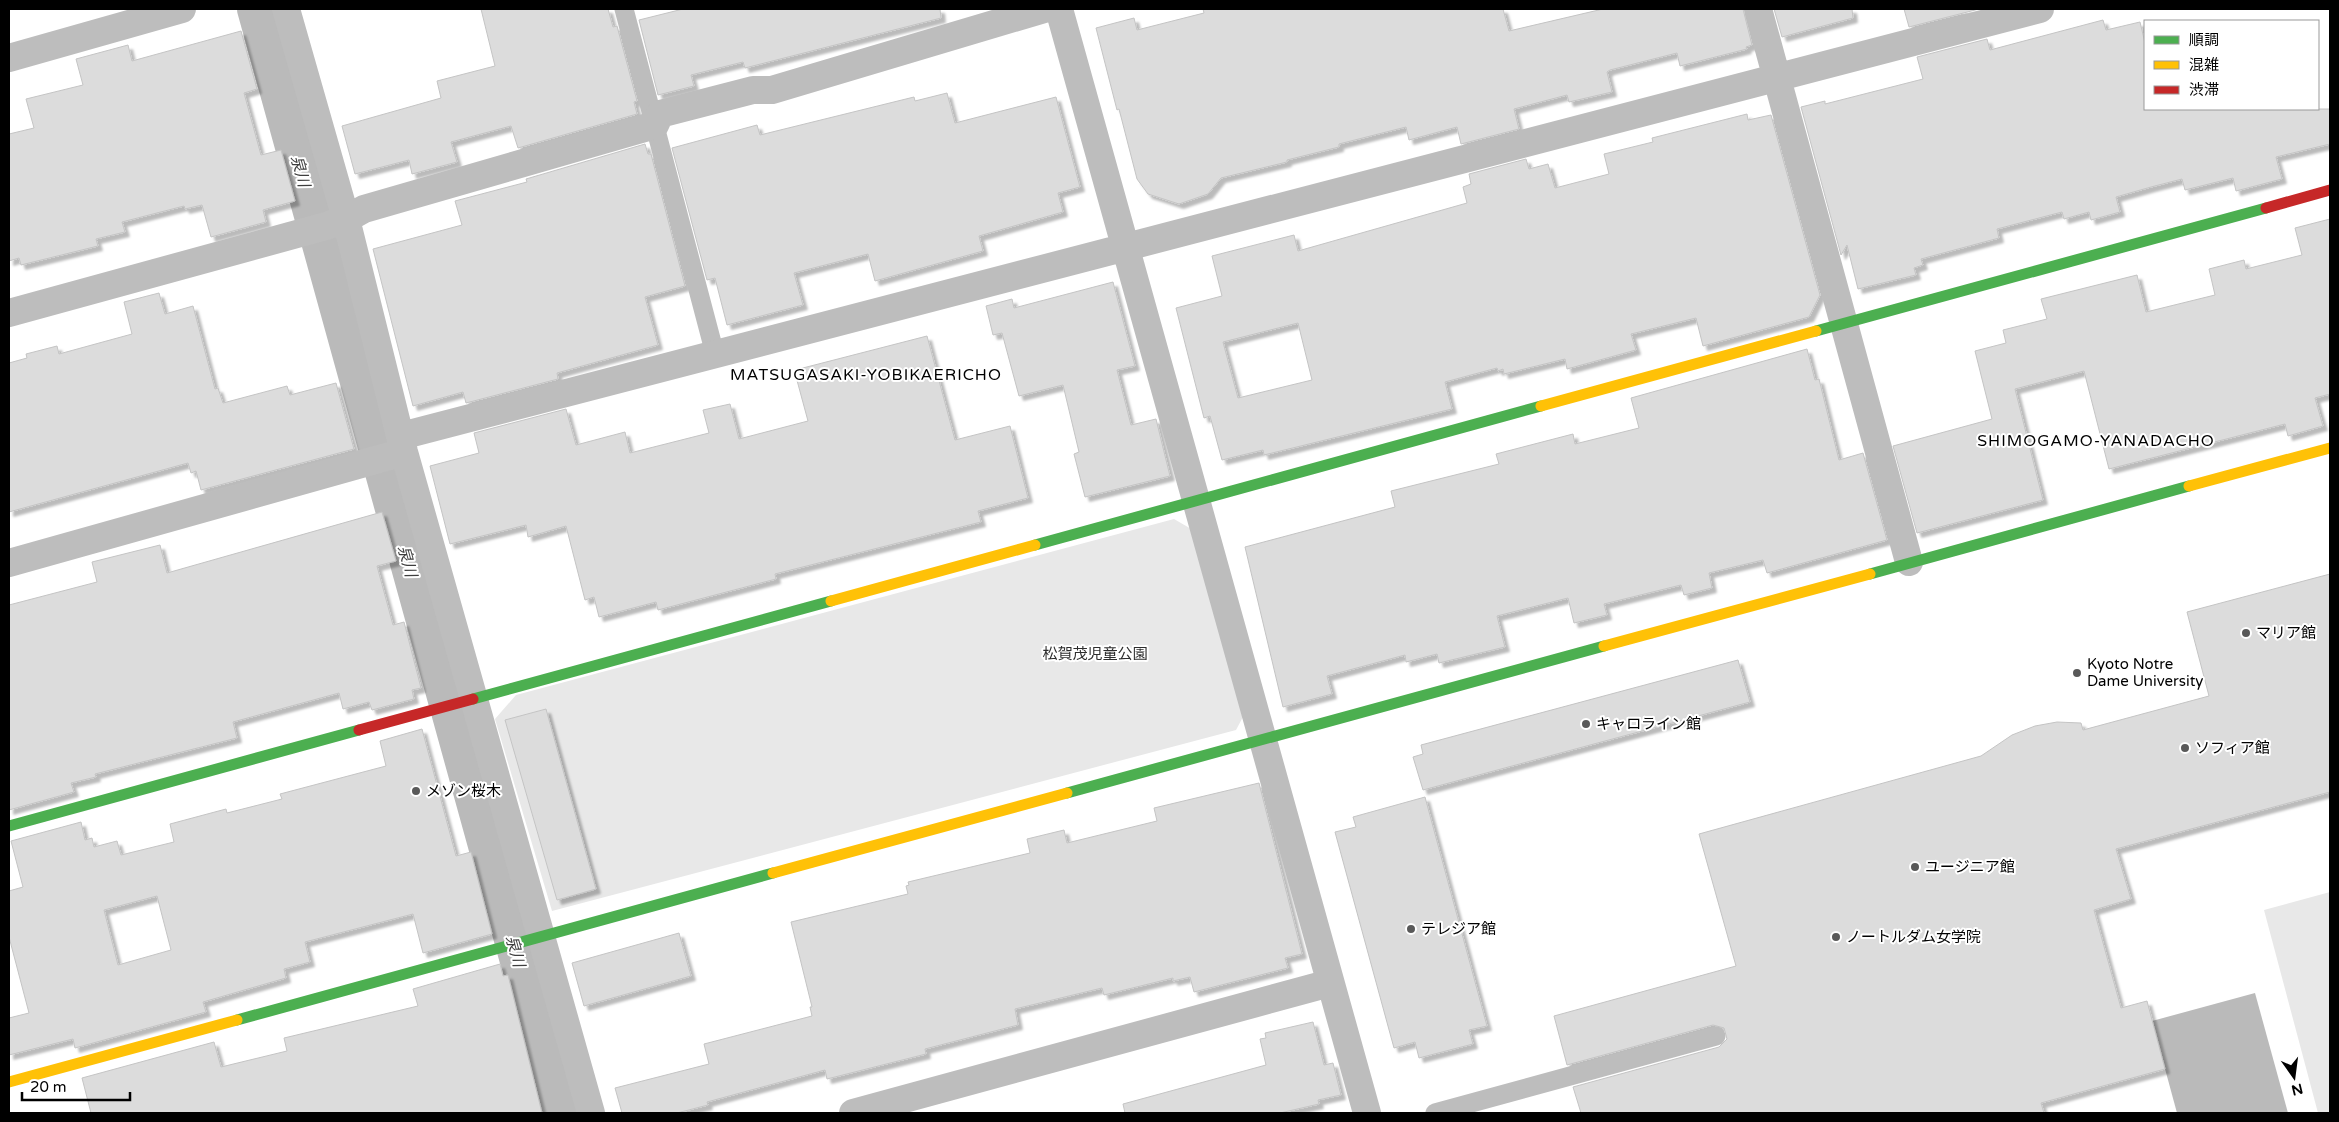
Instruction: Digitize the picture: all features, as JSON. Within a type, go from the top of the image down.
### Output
[{"type":"street","points":[[9,58],[182,9]]},
{"type":"street","points":[[286,9],[325,226],[391,452],[467,700],[534,937],[590,1113]]},
{"type":"street","points":[[9,313],[325,226],[364,209],[655,125],[660,114],[753,90],[772,90],[1044,9]]},
{"type":"street","points":[[1058,9],[1367,1113]]},
{"type":"street","points":[[1758,9],[1909,562]]},
{"type":"street","points":[[9,563],[391,452],[715,354],[2040,9]]},
{"type":"street","points":[[9,826],[2330,190]]},
{"type":"street","points":[[9,1082],[501,946],[2330,448]]},
{"type":"street","points":[[853,1113],[1330,983]]},
{"type":"lane","points":[[624,9],[715,354]]},
{"type":"lane","points":[[1435,1113],[1716,1036]]},
{"type":"green space","name":"松賀茂児童公園","points":[[1174,519],[1193,530],[1244,715],[1236,730],[552,911],[495,719],[516,695]]},
{"type":"green space","points":[[2330,892],[2330,1113],[2318,1113],[2264,910]]},
{"type":"shaded area","points":[[2255,993],[2288,1113],[2177,1113],[2152,1021]]},
{"type":"building","points":[[481,9],[608,9],[613,27],[617,26],[637,101],[634,102],[637,114],[518,148],[511,126],[451,142],[457,162],[412,174],[409,160],[355,174],[342,126],[441,98],[437,81],[495,66]]},
{"type":"building","points":[[683,9],[940,9],[941,18],[745,68],[743,62],[691,75],[694,86],[658,95],[639,20]]},
{"type":"building","points":[[1203,9],[1503,9],[1509,31],[1603,9],[1743,9],[1752,45],[1746,47],[1747,49],[1680,66],[1677,53],[1610,70],[1607,72],[1612,92],[1569,102],[1567,95],[1514,109],[1519,129],[1461,144],[1457,127],[1409,140],[1406,127],[1339,144],[1339,147],[1287,160],[1287,162],[1221,178],[1208,194],[1179,204],[1148,194],[1137,179],[1096,28],[1134,18],[1137,30],[1204,13]]},
{"type":"building","points":[[1774,9],[1852,9],[1853,18],[1782,37]]},
{"type":"building","points":[[1904,9],[1979,9],[1909,27]]},
{"type":"building","points":[[2103,20],[2106,30],[2140,22],[2144,39],[2144,110],[2330,109],[2330,144],[2276,157],[2282,179],[2236,191],[2233,178],[2185,190],[2182,179],[2151,187],[2116,197],[2120,212],[2091,220],[2089,212],[2064,219],[2062,212],[1997,229],[1999,238],[1921,259],[1923,265],[1914,268],[1916,275],[1858,289],[1847,245],[1841,255],[1801,107],[1825,101],[1825,104],[1923,79],[1917,57],[1987,39],[1990,50]]},
{"type":"building","points":[[241,31],[257,89],[244,93],[261,155],[281,150],[295,201],[263,210],[266,222],[211,237],[202,205],[185,209],[184,206],[122,222],[125,232],[96,239],[98,246],[21,265],[19,258],[9,261],[9,134],[34,128],[26,99],[83,85],[76,59],[128,45],[132,61]]},
{"type":"building","points":[[947,93],[955,123],[1056,97],[1080,187],[1058,193],[1063,212],[979,236],[983,251],[875,281],[868,254],[794,273],[803,305],[727,325],[715,278],[707,280],[672,148],[757,125],[760,135],[914,97],[915,101]]},
{"type":"building","points":[[1747,114],[1748,120],[1771,115],[1820,295],[1809,317],[1703,346],[1696,318],[1631,334],[1636,350],[1567,369],[1565,359],[1504,374],[1503,369],[1498,371],[1497,368],[1445,382],[1452,409],[1264,455],[1263,450],[1222,460],[1210,416],[1204,418],[1176,308],[1222,296],[1212,256],[1294,235],[1298,251],[1467,203],[1463,187],[1471,184],[1469,174],[1526,159],[1529,169],[1548,164],[1555,188],[1609,174],[1604,154],[1653,142],[1652,138]],"holes":[[[1298,323],[1312,380],[1238,398],[1223,342]]]},
{"type":"building","points":[[645,144],[648,154],[651,154],[685,286],[645,297],[658,345],[557,373],[558,379],[466,403],[463,392],[413,406],[373,249],[462,225],[455,201],[527,182],[526,179]]},
{"type":"building","points":[[2330,219],[2330,394],[2315,398],[2323,426],[2288,436],[2285,424],[2109,469],[2084,371],[2015,389],[2043,500],[1917,533],[1893,446],[1992,419],[1975,351],[2006,343],[2003,330],[2047,319],[2041,299],[2137,275],[2146,312],[2215,295],[2209,269],[2244,260],[2246,269],[2302,255],[2295,228]]},
{"type":"building","points":[[1113,282],[1135,366],[1117,370],[1131,425],[1156,419],[1170,476],[1085,497],[1074,454],[1079,452],[1063,385],[1019,396],[1002,333],[993,335],[986,306],[1012,299],[1014,308]]},
{"type":"building","points":[[159,293],[165,314],[193,306],[215,389],[218,388],[223,403],[287,386],[290,395],[336,383],[354,449],[201,490],[196,471],[191,473],[188,463],[9,512],[9,363],[27,358],[26,354],[57,346],[59,354],[132,334],[124,302]]},
{"type":"building","points":[[927,336],[955,440],[1010,426],[1028,498],[978,511],[981,522],[775,574],[776,579],[658,610],[656,602],[599,617],[594,597],[585,600],[566,526],[528,537],[526,525],[450,544],[430,466],[479,453],[474,433],[566,409],[576,445],[625,432],[630,453],[709,433],[703,410],[730,404],[739,439],[808,421],[795,373],[799,372],[799,369]]},
{"type":"building","points":[[1807,349],[1815,380],[1819,379],[1839,460],[1863,453],[1887,540],[1767,573],[1763,560],[1709,573],[1712,588],[1684,595],[1681,585],[1604,604],[1607,615],[1574,623],[1568,598],[1497,616],[1505,647],[1439,663],[1437,654],[1406,662],[1405,655],[1327,676],[1332,694],[1283,707],[1245,547],[1395,507],[1391,491],[1499,464],[1496,454],[1573,434],[1575,444],[1639,428],[1631,398]]},
{"type":"building","points":[[382,512],[396,561],[377,566],[393,625],[404,622],[421,688],[412,690],[414,699],[372,710],[369,702],[343,709],[339,693],[233,722],[237,738],[95,774],[96,777],[71,783],[74,792],[9,810],[9,605],[97,582],[92,562],[160,545],[167,573]]},
{"type":"building","points":[[2330,574],[2330,792],[2116,849],[2131,899],[2094,910],[2121,1008],[2147,1001],[2165,1069],[2041,1103],[2044,1113],[1581,1113],[1573,1087],[1719,1047],[1727,1039],[1724,1028],[1713,1025],[1567,1065],[1554,1016],[1736,966],[1699,834],[1981,756],[2012,735],[2035,726],[2057,722],[2081,723],[2083,730],[2209,696],[2187,612]]},
{"type":"building","name":"キャロライン館","points":[[1738,660],[1750,702],[1423,790],[1413,757],[1423,754],[1421,745]]},
{"type":"building","points":[[546,709],[596,889],[557,900],[505,720]]},
{"type":"building","points":[[422,729],[456,856],[471,852],[492,934],[423,953],[413,914],[305,942],[310,962],[284,969],[286,978],[203,1002],[206,1012],[75,1048],[73,1039],[9,1055],[9,1018],[29,1013],[9,937],[9,891],[23,887],[11,841],[81,822],[85,840],[92,838],[94,847],[117,841],[121,855],[174,842],[170,824],[226,809],[227,813],[282,799],[280,794],[386,766],[380,741]],"holes":[[[157,896],[171,950],[118,965],[104,910]]]},
{"type":"building","points":[[1259,783],[1302,954],[1285,958],[1288,968],[1194,992],[1190,977],[1173,981],[1173,978],[1104,995],[1102,988],[1015,1009],[1018,1025],[925,1049],[926,1054],[827,1079],[825,1070],[707,1102],[708,1105],[677,1113],[622,1113],[615,1088],[709,1064],[704,1044],[812,1016],[810,1007],[812,1007],[791,922],[908,894],[906,886],[909,885],[908,882],[1030,853],[1027,839],[1064,830],[1067,843],[1157,821],[1154,808]]},
{"type":"building","name":"テレジア館","points":[[1425,797],[1487,1026],[1469,1030],[1473,1044],[1419,1058],[1415,1042],[1394,1048],[1335,832],[1356,827],[1353,817]]},
{"type":"building","points":[[679,933],[691,976],[584,1006],[572,963]]},
{"type":"building","points":[[500,964],[503,976],[508,975],[542,1113],[91,1113],[82,1078],[214,1042],[221,1067],[287,1051],[284,1038],[418,1006],[413,989]]},
{"type":"building","points":[[1313,1022],[1324,1065],[1333,1063],[1341,1095],[1318,1100],[1319,1104],[1280,1113],[1125,1113],[1123,1104],[1266,1065],[1260,1039],[1266,1038],[1265,1033]]},
{"type":"waterway","name":"泉川","points":[[256,9],[561,1113]]},
{"type":"traffic: fast","points":[[1816,331],[2266,208]]},
{"type":"traffic: fast","points":[[1035,545],[1541,406]]},
{"type":"traffic: fast","points":[[1870,574],[2189,486]]},
{"type":"traffic: fast","points":[[473,699],[831,601]]},
{"type":"traffic: fast","points":[[1067,793],[1604,646]]},
{"type":"traffic: fast","points":[[9,826],[359,730]]},
{"type":"traffic: fast","points":[[237,1020],[773,873]]},
{"type":"traffic: slow","points":[[1541,406],[1816,331]]},
{"type":"traffic: slow","points":[[2189,486],[2330,448]]},
{"type":"traffic: slow","points":[[831,601],[1035,545]]},
{"type":"traffic: slow","points":[[1604,646],[1870,574]]},
{"type":"traffic: slow","points":[[773,873],[1067,793]]},
{"type":"traffic: slow","points":[[9,1082],[237,1020]]},
{"type":"traffic: jam","points":[[2266,208],[2330,190]]},
{"type":"traffic: jam","points":[[359,730],[473,699]]},
{"type":"place","name":"マリア館","points":[[2246,633]]},
{"type":"place","name":"Kyoto Notre Dame University","points":[[2077,673]]},
{"type":"place","name":"キャロライン館","points":[[1586,724]]},
{"type":"place","name":"ソフィア館","points":[[2185,748]]},
{"type":"place","name":"メゾン桜木","points":[[416,791]]},
{"type":"place","name":"ユージニア館","points":[[1915,867]]},
{"type":"place","name":"テレジア館","points":[[1411,929]]},
{"type":"place","name":"ノートルダム女学院","points":[[1836,937]]},
{"type":"district","name":"MATSUGASAKI-YOBIKAERICHO","points":[[866,374]]},
{"type":"district","name":"SHIMOGAMO-YANADACHO","points":[[2096,440]]}]
